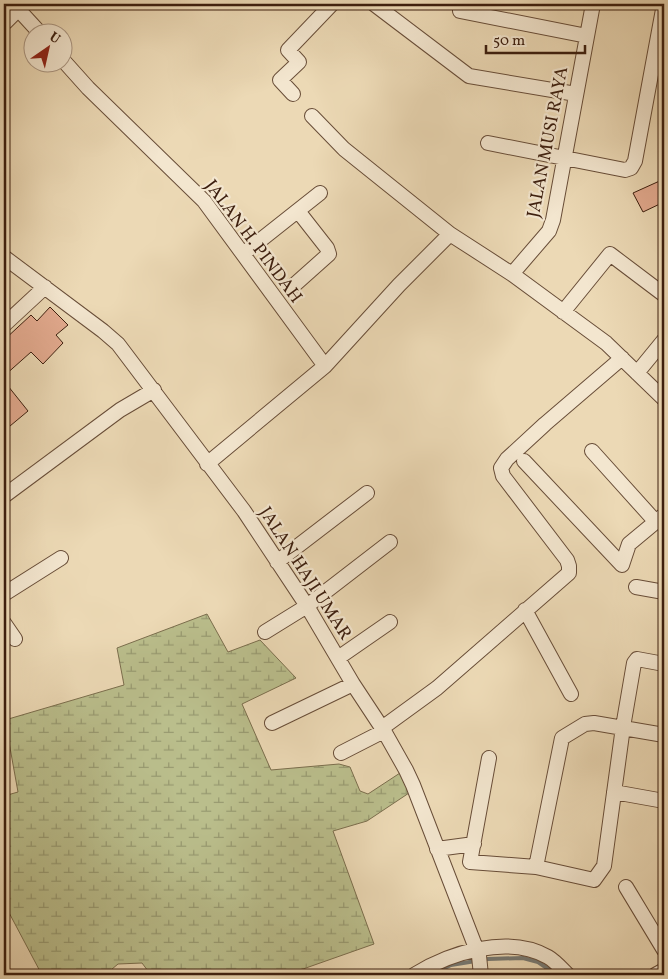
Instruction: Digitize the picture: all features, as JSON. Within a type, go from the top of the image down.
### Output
[{"type":"street","points":[[293,94],[280,80],[298,62],[288,50],[332,4]]},
{"type":"street","name":"JALAN MUSI RAYA","points":[[512,274],[549,231],[556,208],[563,158],[593,4]]},
{"type":"street","points":[[488,143],[625,170],[631,168],[635,161],[660,52],[664,4]]},
{"type":"street","points":[[4,21],[19,6],[31,22]]},
{"type":"street","points":[[382,6],[469,76],[576,94]]},
{"type":"street","points":[[460,11],[587,36]]},
{"type":"street","name":"JALAN H. PINDAH","points":[[72,70],[204,201],[325,366]]},
{"type":"street","points":[[312,116],[344,149],[450,234],[512,274],[606,343],[664,399]]},
{"type":"street","points":[[243,254],[320,193]]},
{"type":"street","points":[[292,288],[329,254],[328,248],[298,210]]},
{"type":"street","points":[[207,464],[325,366],[417,266],[450,234]]},
{"type":"street","points":[[563,312],[610,254],[664,297]]},
{"type":"street","name":"JALAN HAJI UMAR","points":[[4,257],[118,344],[244,511],[307,606],[352,684],[383,730],[406,770],[479,962]]},
{"type":"street","points":[[4,325],[45,287]]},
{"type":"street","points":[[637,373],[664,340]]},
{"type":"street","points":[[341,753],[383,730],[491,642],[569,573],[567,560],[503,476],[501,468],[502,464],[545,424],[622,358]]},
{"type":"street","points":[[4,496],[120,410],[154,390]]},
{"type":"street","points":[[524,460],[622,564],[629,544],[659,518],[592,451]]},
{"type":"street","points":[[277,562],[367,493]]},
{"type":"street","points":[[265,632],[307,606],[390,542]]},
{"type":"street","points":[[4,594],[61,558]]},
{"type":"street","points":[[636,587],[664,592]]},
{"type":"street","points":[[525,610],[571,694]]},
{"type":"street","points":[[338,658],[390,622]]},
{"type":"street","points":[[4,623],[15,639]]},
{"type":"street","points":[[489,758],[470,862],[536,867],[594,880],[604,866],[623,727],[635,660],[664,664]]},
{"type":"street","points":[[272,723],[352,684]]},
{"type":"street","points":[[536,867],[562,738],[586,724],[594,722],[664,735]]},
{"type":"street","points":[[614,792],[664,801]]},
{"type":"street","points":[[437,849],[474,844]]},
{"type":"street","points":[[626,887],[664,950]]},
{"type":"street","points":[[414,975],[443,959],[479,962],[509,947],[532,951],[548,957],[568,975]]},
{"type":"street","points":[[655,975],[664,970]]},
{"type":"green space","points":[[207,614],[228,652],[260,640],[296,678],[242,704],[271,770],[339,764],[350,767],[360,791],[368,794],[400,773],[409,793],[367,821],[333,831],[374,944],[286,975],[151,975],[142,963],[118,964],[105,975],[42,975],[6,907],[4,907],[4,796],[18,792],[5,720],[124,685],[117,648]]},
{"type":"building","points":[[664,179],[664,202],[643,212],[633,193]]},
{"type":"building","points":[[50,307],[68,325],[56,335],[63,343],[43,364],[31,352],[4,376],[4,340],[31,315],[37,321]]},
{"type":"building","points":[[4,381],[28,411],[4,431]]},
{"type":"waterway","points":[[430,975],[451,965],[488,959],[523,958],[538,962],[557,975]]}]
